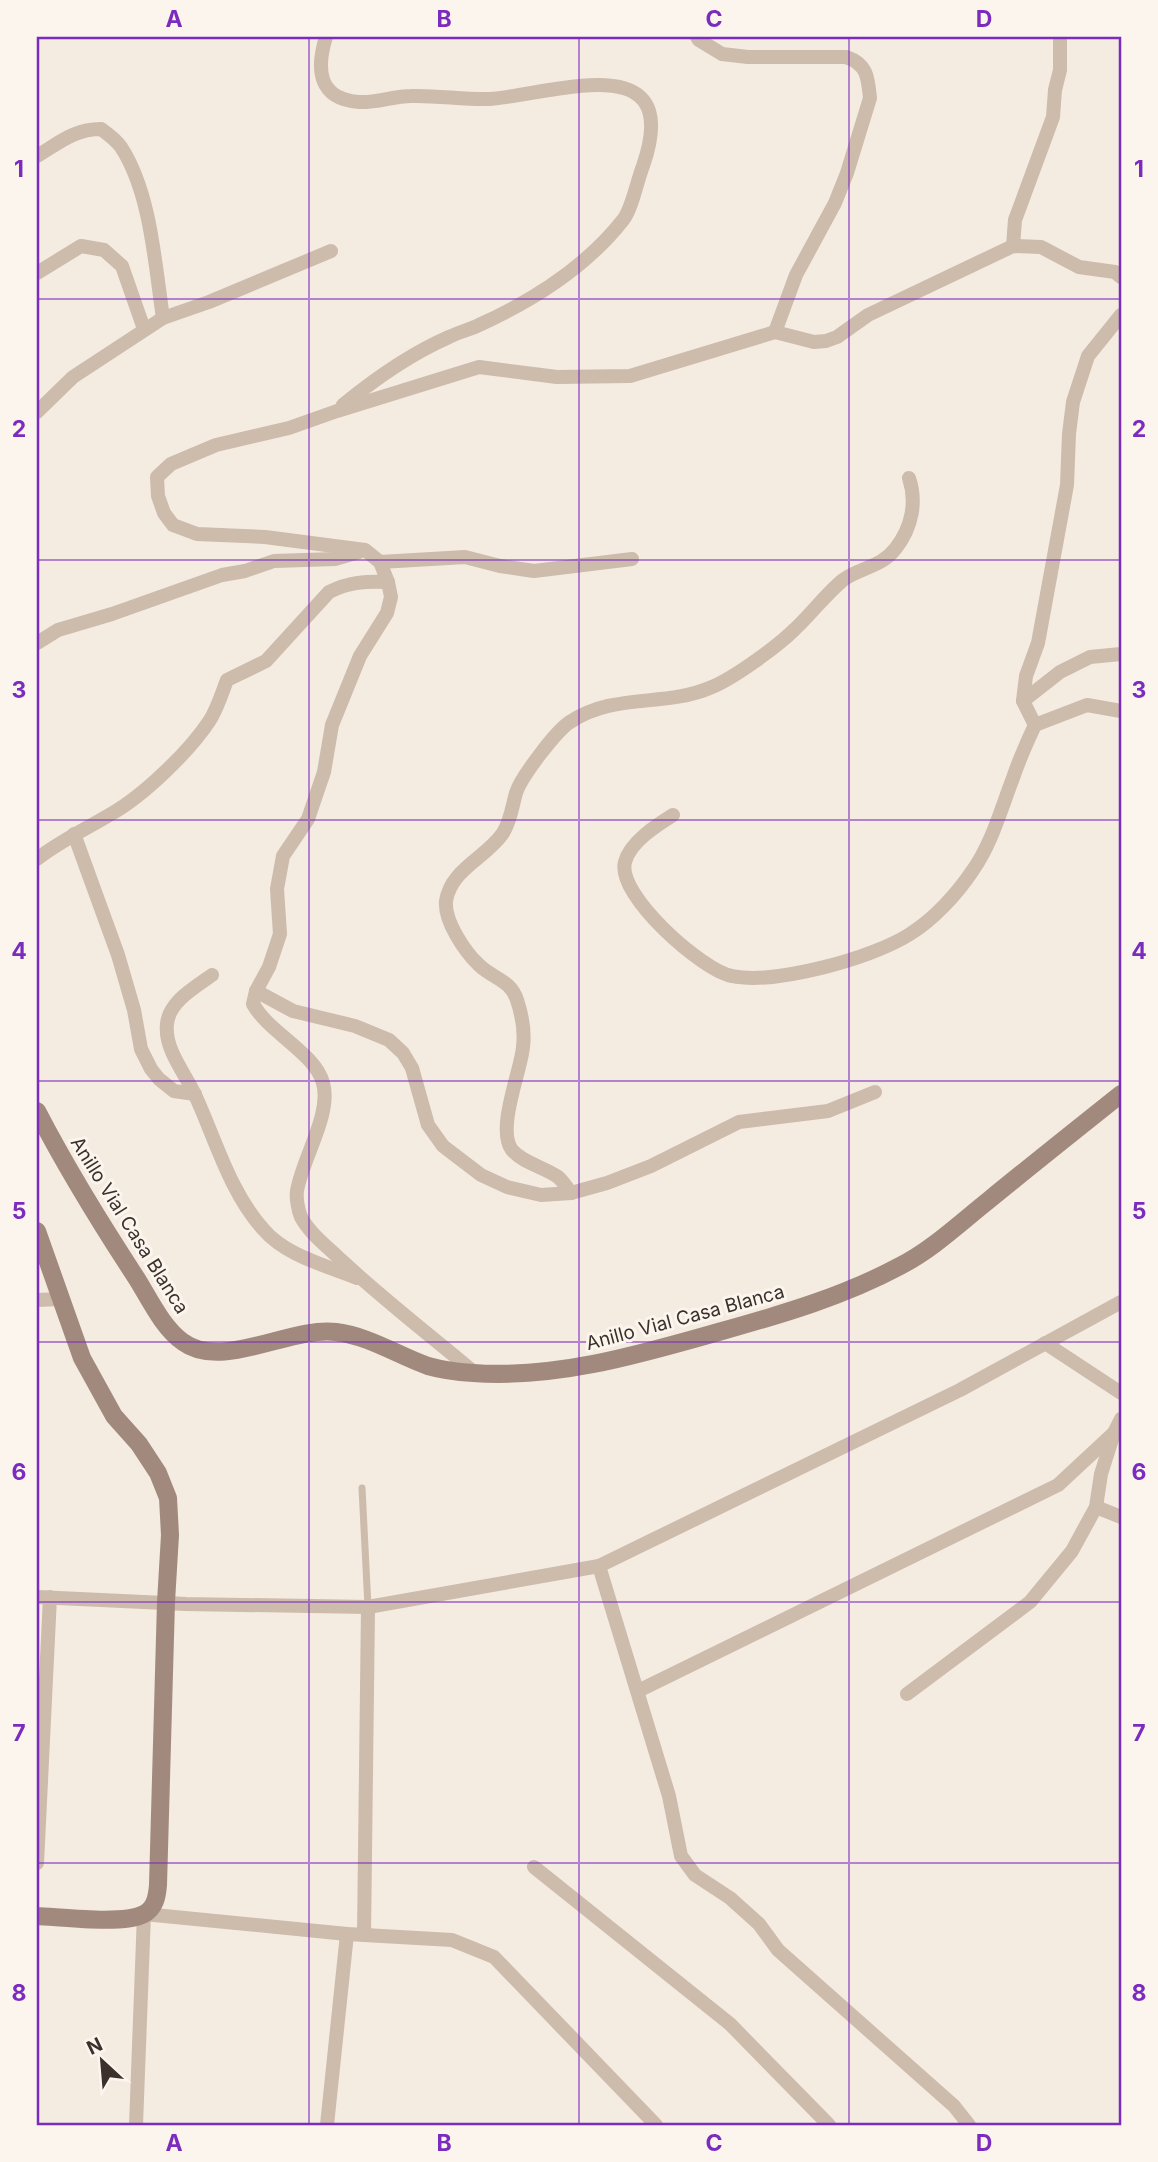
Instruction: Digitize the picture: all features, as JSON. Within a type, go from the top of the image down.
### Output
[{"type":"main road","name":"Anillo Vial Casa Blanca","points":[[37,1111],[67,1170],[95,1215],[166,1325],[184,1344],[208,1352],[241,1349],[302,1334],[335,1332],[373,1342],[427,1365],[450,1371],[516,1374],[597,1365],[791,1311],[852,1288],[901,1265],[944,1237],[1121,1094]]},
{"type":"main road","points":[[37,1231],[82,1358],[114,1416],[139,1444],[158,1473],[168,1497],[170,1535],[158,1885],[155,1902],[144,1914],[123,1919],[37,1916]]},
{"type":"street","points":[[326,37],[320,55],[321,76],[326,88],[340,99],[360,102],[409,96],[490,99],[566,87],[626,88],[641,97],[650,109],[652,127],[646,157],[624,218],[579,265],[547,289],[479,325],[449,337],[380,375],[337,411]]},
{"type":"street","points":[[697,37],[722,54],[748,57],[846,57],[858,61],[866,73],[870,98],[843,183],[835,204],[796,275],[775,332]]},
{"type":"street","points":[[1013,246],[1015,220],[1053,117],[1060,70],[1059,37]]},
{"type":"street","points":[[37,156],[68,135],[87,129],[101,128],[119,144],[132,169],[147,218],[163,318]]},
{"type":"street","points":[[37,273],[81,246],[104,250],[122,266],[144,329]]},
{"type":"street","points":[[476,1374],[364,1281],[317,1237],[301,1216],[296,1194],[324,1107],[323,1082],[304,1055],[260,1016],[253,1004],[280,934],[277,889],[283,856],[308,819],[324,772],[332,725],[360,656],[387,613],[391,597],[388,582],[380,562],[365,550],[265,537],[197,534],[173,525],[164,513],[158,496],[157,477],[171,464],[216,445],[289,428],[479,367],[557,377],[630,376],[775,332],[814,342],[826,341],[837,337],[868,315],[1013,246],[1041,247],[1079,267],[1115,272],[1121,277]]},
{"type":"street","points":[[37,412],[73,377],[163,318],[209,302],[331,251]]},
{"type":"street","points":[[1035,725],[1023,701],[1027,676],[1038,643],[1067,485],[1073,402],[1088,356],[1121,315]]},
{"type":"street","points":[[571,1193],[559,1178],[513,1151],[508,1142],[506,1132],[510,1104],[523,1050],[522,1017],[512,989],[480,966],[457,937],[447,912],[446,900],[455,879],[463,869],[486,853],[502,834],[522,779],[567,723],[603,705],[662,700],[713,687],[792,632],[846,578],[876,566],[889,556],[898,545],[911,515],[914,497],[909,478]]},
{"type":"street","points":[[37,643],[58,630],[222,575],[245,571],[274,561],[335,559],[365,550]]},
{"type":"street","points":[[380,562],[465,557],[534,571],[632,559]]},
{"type":"street","points":[[37,859],[74,834],[114,813],[181,756],[211,719],[227,680],[266,661],[329,592],[360,581],[388,582]]},
{"type":"street","points":[[1023,701],[1060,672],[1090,657],[1121,654]]},
{"type":"street","points":[[673,815],[643,835],[625,863],[625,878],[630,889],[638,903],[657,923],[701,959],[729,976],[753,978],[833,964],[907,936],[925,923],[974,870],[998,821],[1035,725],[1087,705],[1121,711]]},
{"type":"street","points":[[74,834],[118,955],[134,1010],[141,1049],[159,1079],[174,1091],[195,1094]]},
{"type":"street","points":[[212,975],[184,996],[170,1012],[166,1024],[170,1048],[195,1094],[232,1183],[263,1230],[290,1251],[364,1281]]},
{"type":"street","points":[[256,991],[293,1011],[355,1026],[389,1040],[412,1068],[428,1125],[443,1146],[481,1175],[507,1187],[541,1195],[571,1193],[607,1183],[651,1166],[739,1122],[828,1111],[875,1092]]},
{"type":"street","points":[[37,1300],[61,1299]]},
{"type":"street","points":[[37,1863],[43,1597],[368,1607],[599,1566],[960,1390],[1121,1302]]},
{"type":"street","points":[[1045,1343],[1121,1393]]},
{"type":"street","points":[[907,1694],[1030,1602],[1072,1551],[1096,1507],[1101,1474],[1121,1419]]},
{"type":"street","points":[[638,1691],[1058,1485],[1114,1433]]},
{"type":"street","points":[[1096,1507],[1121,1517]]},
{"type":"street","points":[[599,1566],[669,1796],[681,1856],[695,1875],[730,1898],[759,1924],[778,1950],[954,2106],[969,2125]]},
{"type":"street","points":[[365,1935],[368,1607]]},
{"type":"street","points":[[534,1867],[730,2024],[829,2125]]},
{"type":"street","points":[[136,2125],[144,1914],[347,1934],[452,1940],[494,1957],[656,2125]]},
{"type":"street","points":[[327,2125],[347,1934]]},
{"type":"lane","points":[[362,1488],[368,1607]]}]
